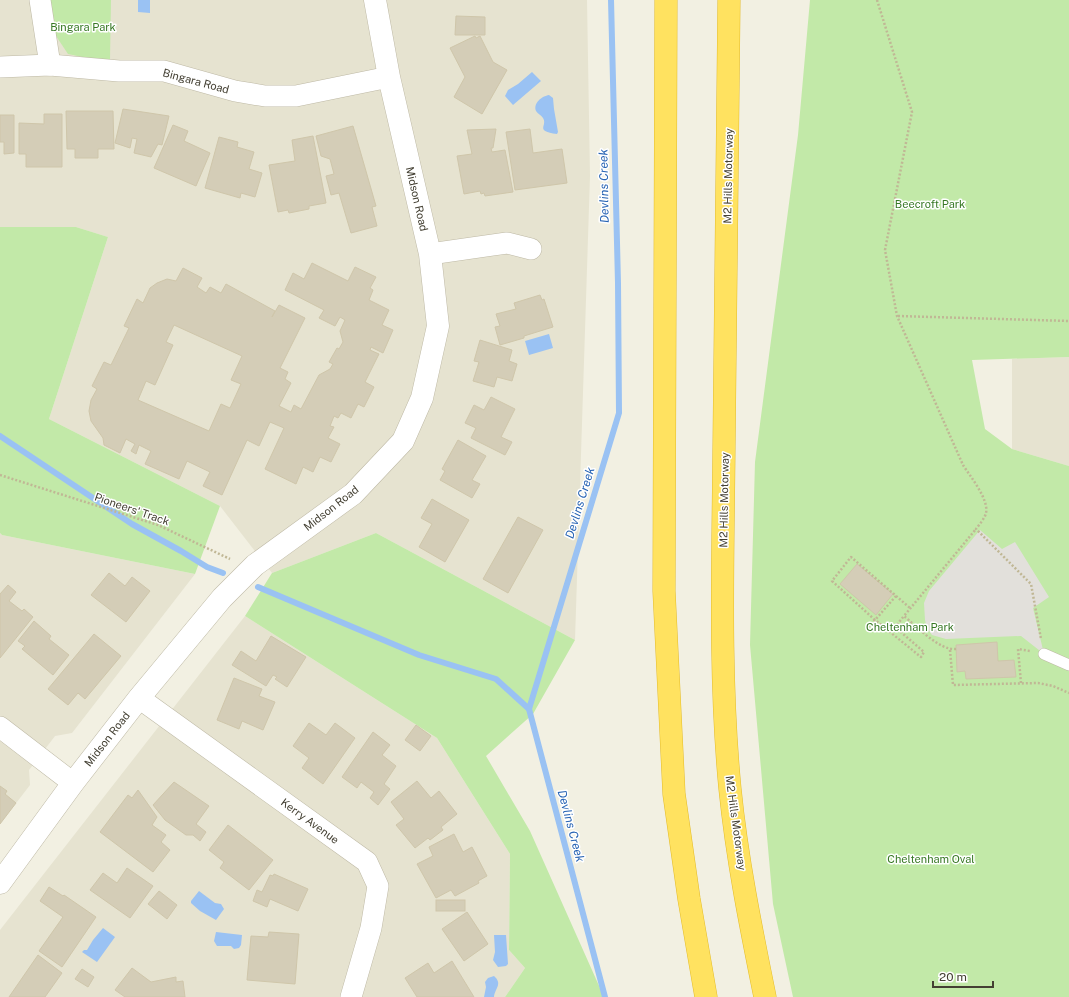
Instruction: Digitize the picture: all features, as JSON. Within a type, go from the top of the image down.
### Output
[{"type":"highway","points":[[666,0],[664,591],[674,794],[689,899],[706,997]]},
{"type":"highway","name":"M2 Hills Motorway","points":[[729,0],[723,546],[725,729],[730,792],[751,924],[765,997]]},
{"type":"street","points":[[40,0],[50,65]]},
{"type":"street","name":"Midson Road","points":[[0,883],[73,783],[139,698],[222,598],[255,565],[353,494],[402,441],[422,398],[438,326],[430,254],[390,77],[375,0]]},
{"type":"street","name":"Bingara Road","points":[[0,67],[50,65],[119,71],[164,71],[235,91],[265,96],[296,96],[390,77]]},
{"type":"street","points":[[430,254],[507,243],[531,249]]},
{"type":"street","name":"Kerry Avenue","points":[[139,698],[366,862],[378,886],[371,928],[351,997]]},
{"type":"street","points":[[0,727],[73,783]]},
{"type":"lane","points":[[1044,654],[1069,665]]},
{"type":"path","points":[[877,0],[912,112],[885,250],[897,316],[963,465],[976,484],[985,502],[986,513],[976,529],[895,627],[924,652],[921,656],[875,620],[832,581],[851,557],[910,608]]},
{"type":"path","points":[[897,316],[1069,321]]},
{"type":"path","name":"Pioneers' Track","points":[[0,476],[158,525],[227,559],[255,565]]},
{"type":"path","points":[[976,529],[1031,584],[1044,654],[1018,649],[1020,683]]},
{"type":"path","points":[[868,627],[896,596]]},
{"type":"path","points":[[904,616],[930,639],[950,650],[956,649]]},
{"type":"path","points":[[950,650],[954,684],[1038,683],[1053,686],[1069,693]]},
{"type":"shaded area","points":[[0,0],[587,0],[590,176],[575,640],[376,533],[272,573],[220,506],[49,419],[108,237],[76,227],[0,227]]},
{"type":"shaded area","points":[[1069,357],[1069,466],[1012,449],[1012,359]]},
{"type":"shaded area","points":[[980,530],[1002,549],[1015,542],[1049,597],[1033,608],[1044,654],[1021,636],[946,639],[932,635],[927,628],[924,603],[929,591]]},
{"type":"shaded area","points":[[0,533],[2,535],[195,574],[72,733],[55,736],[29,770],[30,785],[0,824]]},
{"type":"shaded area","points":[[245,616],[437,738],[510,854],[509,950],[525,968],[505,997],[0,997],[0,930]]},
{"type":"green space","name":"Bingara Park","points":[[50,0],[111,0],[110,60],[87,58],[68,54],[56,36]]},
{"type":"green space","name":"Cheltenham Park","points":[[810,0],[1069,0],[1069,357],[972,360],[985,429],[1012,449],[1069,466],[1069,997],[793,997],[773,904],[750,645],[755,462],[798,135]]},
{"type":"green space","points":[[0,227],[76,227],[108,237],[49,419],[220,506],[195,574],[2,535],[0,533]]},
{"type":"green space","points":[[376,533],[575,640],[533,714],[486,756],[530,831],[604,997],[505,997],[525,968],[509,950],[510,854],[437,738],[245,616],[272,573]]},
{"type":"water","points":[[138,0],[150,0],[150,13],[138,12]]},
{"type":"water","points":[[532,72],[541,81],[513,105],[505,96],[508,90]]},
{"type":"water","points":[[549,95],[553,98],[558,132],[557,134],[544,130],[543,118],[535,108],[539,100]]},
{"type":"water","points":[[549,334],[553,348],[529,355],[525,341]]},
{"type":"water","points":[[199,891],[215,903],[221,904],[224,909],[216,920],[200,911],[191,903]]},
{"type":"water","points":[[103,928],[115,937],[97,962],[82,952],[87,950]]},
{"type":"water","points":[[216,932],[242,935],[241,945],[239,948],[234,949],[231,946],[217,946],[214,941]]},
{"type":"water","points":[[494,935],[506,935],[508,964],[506,966],[498,967],[493,960],[495,952]]},
{"type":"water","points":[[494,976],[498,981],[498,986],[494,997],[484,997],[486,987],[485,982],[488,978]]},
{"type":"building","points":[[456,16],[485,17],[485,35],[455,35]]},
{"type":"building","points":[[475,36],[476,38],[480,36],[493,62],[507,70],[482,114],[454,97],[465,77],[450,48]]},
{"type":"building","points":[[123,109],[169,116],[162,145],[158,144],[151,157],[134,153],[137,139],[132,138],[130,148],[115,143]]},
{"type":"building","points":[[66,111],[113,111],[114,149],[98,149],[98,158],[75,158],[75,149],[67,149]]},
{"type":"building","points":[[44,114],[62,114],[62,167],[26,167],[26,154],[19,154],[19,123],[44,124]]},
{"type":"building","points":[[0,115],[14,115],[14,153],[4,154],[4,142],[0,142]]},
{"type":"building","points":[[173,125],[188,131],[184,141],[210,153],[196,186],[154,168]]},
{"type":"building","points":[[353,126],[376,206],[372,207],[377,226],[351,233],[339,193],[331,195],[326,176],[334,174],[330,159],[321,156],[316,136]]},
{"type":"building","points":[[496,129],[493,148],[491,148],[492,152],[505,150],[513,192],[485,196],[484,193],[481,194],[480,191],[464,194],[457,156],[472,154],[467,130]]},
{"type":"building","points":[[530,129],[533,153],[562,149],[567,183],[515,190],[506,132]]},
{"type":"building","points":[[313,136],[326,203],[309,206],[309,209],[289,213],[288,210],[278,212],[269,165],[295,161],[292,140]]},
{"type":"building","points":[[219,137],[238,142],[237,147],[254,152],[249,169],[262,173],[255,197],[241,193],[240,198],[205,188]]},
{"type":"building","points":[[312,263],[348,281],[355,267],[376,277],[370,288],[373,290],[369,300],[389,310],[382,325],[393,330],[383,353],[371,347],[370,350],[379,354],[365,382],[374,387],[364,407],[358,404],[351,418],[341,413],[338,418],[334,416],[330,426],[334,427],[328,438],[340,444],[331,462],[320,457],[313,472],[303,467],[296,484],[265,469],[284,428],[270,422],[259,446],[247,440],[222,495],[203,486],[210,472],[187,461],[179,479],[145,464],[151,451],[139,445],[136,454],[131,451],[135,444],[126,439],[120,453],[104,445],[103,438],[91,421],[89,411],[91,400],[97,389],[92,386],[104,362],[111,365],[129,328],[124,326],[137,299],[143,303],[150,288],[157,283],[167,279],[176,281],[183,268],[202,278],[197,287],[206,293],[210,287],[221,293],[226,284],[275,311],[272,317],[279,305],[305,318],[280,368],[288,372],[285,379],[291,383],[279,406],[291,412],[294,405],[301,409],[319,375],[330,369],[333,364],[329,362],[337,348],[339,349],[343,342],[340,331],[345,320],[340,317],[335,326],[319,318],[324,310],[285,290],[293,273],[304,279]],"holes":[[[174,325],[242,356],[231,380],[241,384],[230,408],[221,404],[209,431],[138,400],[146,381],[155,385],[173,345],[166,342]]]},
{"type":"building","points":[[540,295],[542,300],[544,299],[553,327],[500,345],[495,327],[500,326],[496,314],[516,309],[514,303]]},
{"type":"building","points":[[480,340],[512,350],[509,361],[517,364],[512,381],[497,377],[494,387],[473,381],[479,362],[474,361]]},
{"type":"building","points":[[491,397],[515,409],[501,437],[512,442],[505,455],[471,438],[476,428],[465,423],[474,405],[484,410]]},
{"type":"building","points":[[458,440],[486,456],[472,480],[480,484],[472,498],[440,480],[445,471],[442,469]]},
{"type":"building","points":[[432,499],[469,520],[445,562],[419,547],[432,524],[421,518]]},
{"type":"building","points":[[518,517],[543,530],[508,593],[483,579]]},
{"type":"building","points":[[857,564],[893,594],[876,615],[840,584]]},
{"type":"building","points":[[109,573],[125,586],[132,577],[150,591],[126,622],[91,595]]},
{"type":"building","points":[[8,585],[16,592],[9,601],[22,611],[24,609],[33,617],[0,658],[0,594]]},
{"type":"building","points":[[34,621],[51,636],[49,639],[69,655],[53,675],[22,649],[25,646],[18,641]]},
{"type":"building","points":[[94,634],[121,656],[85,699],[78,693],[68,705],[48,689]]},
{"type":"building","points":[[271,636],[306,657],[287,687],[275,679],[277,677],[273,675],[266,686],[232,665],[241,651],[256,661]]},
{"type":"building","points":[[997,642],[998,661],[1014,660],[1016,677],[966,679],[965,671],[957,672],[956,645]]},
{"type":"building","points":[[234,678],[262,689],[259,696],[275,702],[263,730],[242,721],[239,729],[217,720]]},
{"type":"building","points":[[309,723],[326,735],[335,723],[355,738],[323,784],[302,768],[309,758],[293,746]]},
{"type":"building","points":[[416,725],[431,736],[420,751],[405,740]]},
{"type":"building","points":[[373,732],[390,745],[382,755],[396,766],[384,784],[390,789],[378,805],[370,798],[374,792],[361,782],[357,788],[342,777]]},
{"type":"building","points":[[417,781],[431,798],[439,791],[457,814],[441,827],[443,830],[430,840],[428,838],[415,848],[396,825],[404,819],[391,802]]},
{"type":"building","points":[[174,782],[209,806],[196,824],[206,832],[200,841],[193,835],[186,835],[165,820],[153,805]]},
{"type":"building","points":[[0,786],[7,791],[5,794],[16,803],[0,824]]},
{"type":"building","points":[[138,790],[157,817],[152,825],[166,835],[161,842],[170,850],[153,872],[100,832],[128,795],[132,798]]},
{"type":"building","points":[[228,825],[273,860],[249,890],[220,868],[224,862],[209,850]]},
{"type":"building","points":[[454,834],[463,852],[472,847],[487,876],[478,881],[479,883],[455,896],[451,890],[436,898],[417,864],[433,856],[429,847]]},
{"type":"building","points":[[127,868],[153,886],[130,918],[90,890],[103,873],[117,883]]},
{"type":"building","points":[[274,874],[308,889],[298,911],[270,899],[267,907],[253,901],[257,890],[262,892],[270,875],[273,876]]},
{"type":"building","points":[[49,887],[63,896],[64,895],[96,917],[62,967],[39,951],[63,917],[40,901]]},
{"type":"building","points":[[159,891],[177,905],[167,919],[148,904]]},
{"type":"building","points":[[436,900],[465,900],[465,911],[436,911]]},
{"type":"building","points":[[467,912],[488,944],[464,961],[442,929]]},
{"type":"building","points":[[269,932],[299,934],[295,984],[247,980],[251,936],[268,937]]},
{"type":"building","points":[[38,955],[62,973],[45,997],[9,997]]},
{"type":"building","points":[[452,961],[474,997],[417,997],[405,978],[428,963],[434,973]]},
{"type":"building","points":[[132,968],[151,982],[176,977],[176,982],[183,981],[185,997],[125,997],[115,990]]},
{"type":"building","points":[[82,969],[94,977],[88,987],[75,979]]},
{"type":"waterway","name":"Devlins Creek","points":[[605,997],[529,709],[619,413],[618,283],[611,0]]},
{"type":"waterway","points":[[0,436],[132,524],[207,567],[223,573]]},
{"type":"waterway","points":[[258,587],[419,655],[496,679],[529,709]]},
{"type":"park label","name":"Beecroft Park","points":[[930,204]]},
{"type":"park label","name":"Cheltenham Oval","points":[[931,859]]}]
